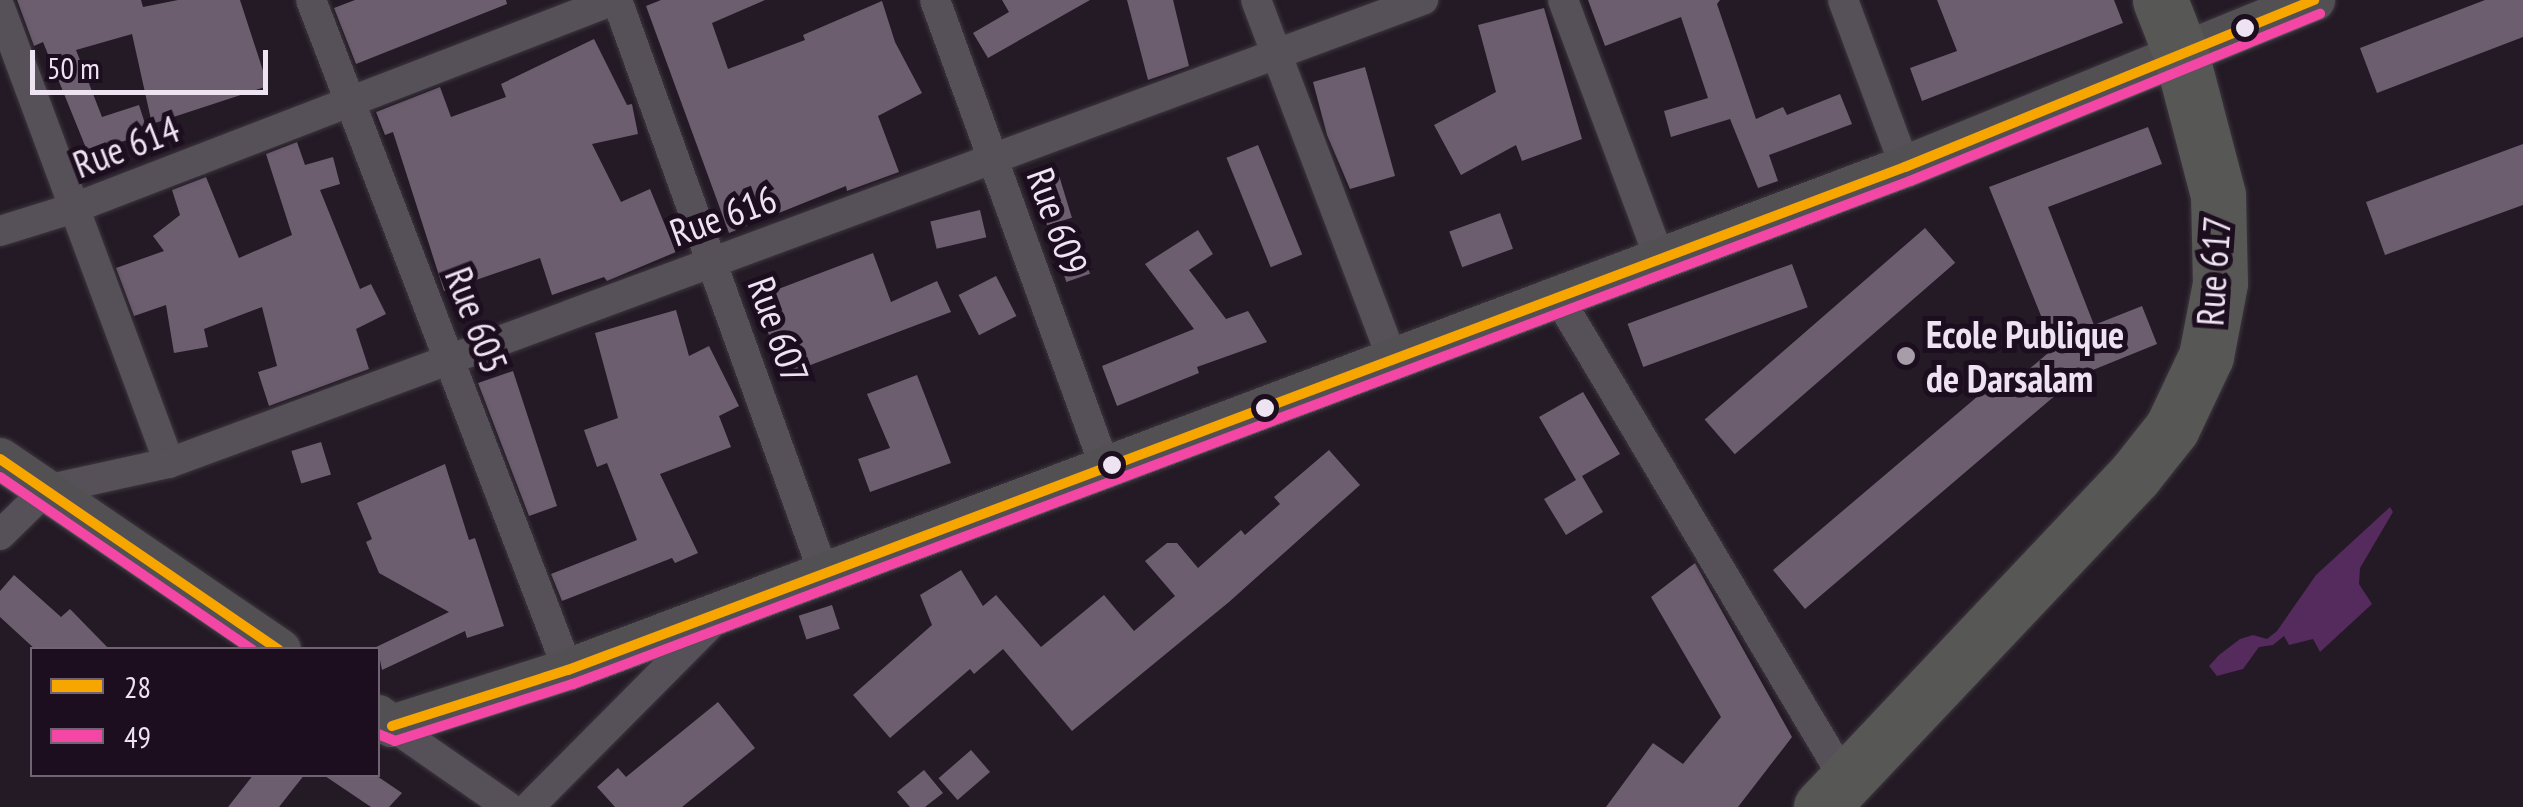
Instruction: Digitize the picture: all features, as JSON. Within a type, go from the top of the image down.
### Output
[{"type":"highway","name":"Rue 617","points":[[1834,794],[2099,516],[2172,428],[2206,356],[2220,284],[2218,194],[2181,54],[2160,0]]},
{"type":"street","name":"Rue 605","points":[[311,0],[568,670]]},
{"type":"street","name":"Rue 614","points":[[0,232],[74,208],[616,0]]},
{"type":"street","name":"Rue 607","points":[[616,0],[824,574]]},
{"type":"street","name":"Rue 609","points":[[935,0],[1105,468]]},
{"type":"street","points":[[1256,0],[1393,360]]},
{"type":"street","name":"Rue 616","points":[[46,490],[169,463],[1423,0]]},
{"type":"street","points":[[1563,0],[1660,259]]},
{"type":"street","points":[[1844,0],[1905,167]]},
{"type":"street","points":[[384,721],[568,670],[1905,167],[2314,0]]},
{"type":"street","points":[[0,8],[169,463]]},
{"type":"street","points":[[1558,297],[1834,794]]},
{"type":"street","points":[[0,458],[276,647]]},
{"type":"street","points":[[0,535],[46,490]]},
{"type":"street","points":[[529,807],[722,612]]},
{"type":"street","points":[[384,721],[508,807]]},
{"type":"shaded area","points":[[2390,507],[2393,512],[2360,568],[2359,584],[2372,604],[2320,652],[2313,639],[2289,645],[2284,636],[2273,645],[2259,647],[2243,669],[2217,676],[2209,666],[2219,655],[2240,639],[2253,635],[2267,639],[2277,631],[2316,575]]},
{"type":"building","points":[[17,0],[141,0],[143,7],[178,0],[240,0],[268,86],[152,124],[132,34],[76,50],[102,117],[139,105],[148,133],[88,153],[43,42],[34,46]]},
{"type":"building","points":[[355,0],[506,0],[507,4],[356,64],[334,8]]},
{"type":"building","points":[[661,0],[765,0],[712,23],[728,69],[805,40],[803,35],[882,1],[895,42],[922,93],[878,116],[899,172],[847,191],[846,186],[729,233],[646,6]]},
{"type":"building","points":[[1002,0],[1090,0],[988,58],[973,33],[1009,12]]},
{"type":"building","points":[[1127,0],[1173,0],[1189,66],[1148,80]]},
{"type":"building","points":[[1588,0],[1720,0],[1717,4],[1756,119],[1783,107],[1787,115],[1840,94],[1852,124],[1769,155],[1778,181],[1758,188],[1730,119],[1671,137],[1664,111],[1708,98],[1681,17],[1605,46]]},
{"type":"building","points":[[1937,0],[2114,0],[2123,23],[1922,101],[1910,68],[1957,51]]},
{"type":"building","points":[[2485,0],[2523,0],[2523,37],[2377,93],[2360,48]]},
{"type":"building","points":[[1544,8],[1582,139],[1522,161],[1516,145],[1461,175],[1434,125],[1496,92],[1478,25]]},
{"type":"building","points":[[594,39],[627,105],[632,104],[638,134],[592,144],[621,202],[650,189],[676,252],[607,281],[604,277],[552,295],[540,258],[444,291],[393,132],[385,135],[376,112],[440,87],[451,117],[506,97],[501,84]]},
{"type":"building","points":[[1365,67],[1395,176],[1350,189],[1327,135],[1313,82]]},
{"type":"building","points":[[2148,127],[2162,164],[2048,207],[2094,325],[2142,306],[2157,344],[2078,376],[1805,609],[1773,570],[1991,385],[2000,394],[2054,348],[1989,187]]},
{"type":"building","points":[[297,142],[305,165],[333,157],[340,184],[320,190],[360,289],[371,284],[386,314],[356,329],[369,369],[269,406],[258,372],[277,366],[262,307],[204,329],[208,347],[174,353],[166,305],[134,316],[116,268],[164,251],[153,236],[180,215],[172,190],[206,177],[239,258],[292,235],[266,154]]},
{"type":"building","points":[[2523,144],[2523,205],[2385,255],[2366,202]]},
{"type":"building","points":[[1258,145],[1302,254],[1271,267],[1226,158]]},
{"type":"building","points":[[1057,169],[1072,218],[1047,225],[1032,177]]},
{"type":"building","points":[[980,210],[986,237],[937,249],[930,221]]},
{"type":"building","points":[[1500,213],[1513,249],[1462,267],[1449,231]]},
{"type":"building","points":[[1925,228],[1955,263],[1735,454],[1705,420]]},
{"type":"building","points":[[1198,230],[1213,254],[1189,270],[1226,319],[1248,311],[1267,342],[1197,367],[1199,373],[1117,406],[1102,366],[1194,329],[1145,264]]},
{"type":"building","points":[[1077,236],[1090,274],[1066,282],[1053,244]]},
{"type":"building","points":[[873,253],[891,302],[937,281],[951,312],[784,375],[755,298]]},
{"type":"building","points":[[1792,264],[1808,307],[1643,367],[1628,324]]},
{"type":"building","points":[[996,276],[1016,316],[979,335],[959,295]]},
{"type":"building","points":[[676,310],[689,356],[709,346],[739,406],[719,416],[731,447],[660,474],[698,553],[675,563],[672,558],[562,601],[551,574],[637,540],[607,463],[597,467],[584,430],[618,418],[595,333]]},
{"type":"building","points":[[513,371],[557,506],[529,516],[478,383]]},
{"type":"building","points":[[917,375],[951,463],[870,492],[858,459],[890,448],[867,394]]},
{"type":"building","points":[[1583,392],[1620,454],[1582,476],[1603,512],[1566,535],[1544,499],[1576,480],[1539,417]]},
{"type":"building","points":[[321,442],[331,475],[301,484],[291,451]]},
{"type":"building","points":[[1329,450],[1360,485],[1229,602],[1072,731],[1003,649],[974,674],[970,669],[890,738],[853,695],[932,625],[920,595],[961,570],[983,606],[996,595],[1041,647],[1104,595],[1134,631],[1175,596],[1145,561],[1167,543],[1177,543],[1198,568],[1241,530],[1245,535],[1280,504],[1274,497]]},
{"type":"building","points":[[445,464],[469,540],[475,538],[504,626],[467,638],[465,631],[382,670],[380,647],[376,647],[449,612],[379,573],[366,542],[372,539],[357,503]]},
{"type":"building","points":[[1695,563],[1792,737],[1738,807],[1606,807],[1653,743],[1683,764],[1721,717],[1651,597]]},
{"type":"building","points":[[14,575],[61,617],[70,609],[107,647],[33,647],[0,617],[0,591]]},
{"type":"building","points":[[832,605],[840,629],[806,640],[799,616]]},
{"type":"building","points":[[718,702],[755,748],[682,807],[615,807],[597,787],[618,768],[626,777]]},
{"type":"building","points":[[971,750],[990,772],[958,800],[939,778]]},
{"type":"building","points":[[924,770],[943,793],[925,807],[910,807],[897,792]]},
{"type":"building","points":[[252,777],[303,777],[279,807],[228,807]]},
{"type":"building","points":[[326,777],[378,777],[402,793],[389,807],[371,807]]},
{"type":"transit line","name":"28","points":[[392,726],[568,670],[1905,167],[2314,0]]},
{"type":"transit line","name":"49","points":[[380,735],[395,741],[573,684],[1910,181],[2320,14]]},
{"type":"transit line","name":"28","points":[[0,459],[275,647]]},
{"type":"transit line","name":"49","points":[[0,477],[249,647]]},
{"type":"place","name":"Ecole Publique de Darsalam","points":[[1906,356]]}]
